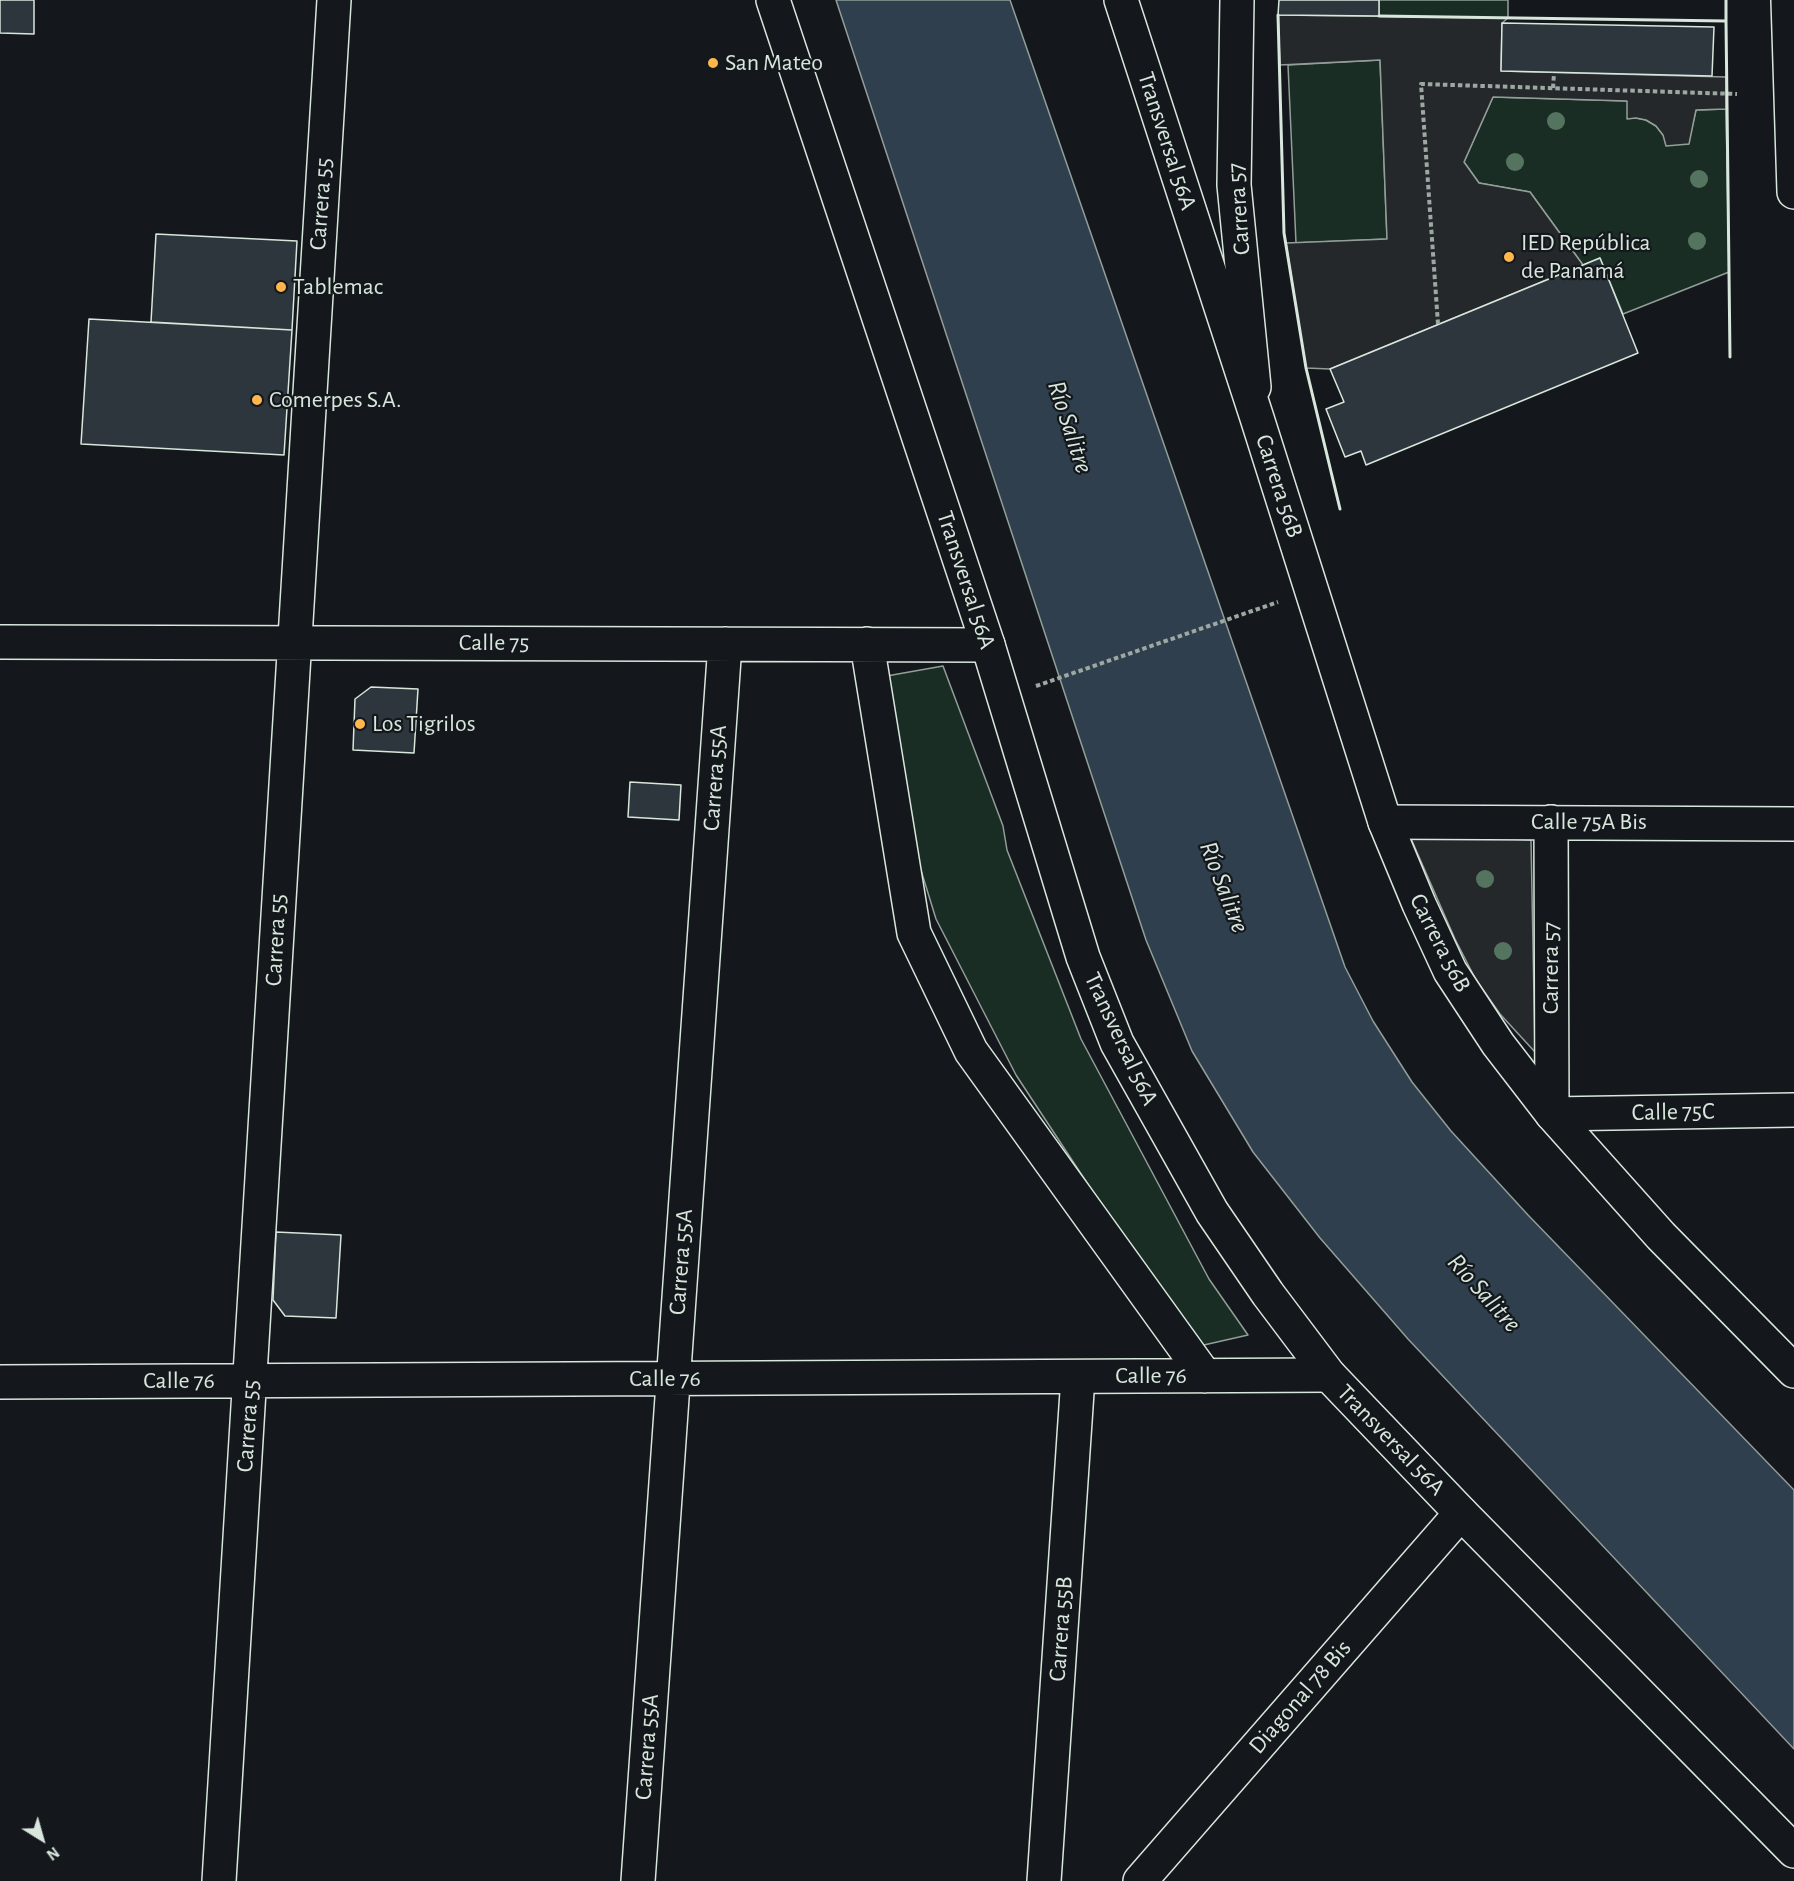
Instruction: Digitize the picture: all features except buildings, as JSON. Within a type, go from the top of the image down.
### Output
[{"type":"street","name":"Carrera 55","points":[[219,1881],[334,0]]},
{"type":"street","name":"Transversal 56A","points":[[772,0],[988,645],[1083,957],[1117,1043],[1212,1212],[1268,1294],[1329,1375],[1461,1513],[1794,1851]]},
{"type":"street","name":"Transversal 56A","points":[[1121,0],[1257,418]]},
{"type":"street","name":"Carrera 57","points":[[1238,0],[1234,186],[1257,418]]},
{"type":"street","points":[[1788,0],[1794,192]]},
{"type":"street","name":"Carrera 56B","points":[[1257,418],[1385,822],[1450,971],[1498,1044],[1552,1114],[1661,1236],[1794,1371]]},
{"type":"street","name":"Calle 75","points":[[0,642],[988,645]]},
{"type":"street","name":"Carrera 55A","points":[[638,1881],[725,644]]},
{"type":"street","points":[[867,644],[914,933],[971,1051],[1205,1376]]},
{"type":"street","name":"Calle 75A Bis","points":[[1385,822],[1794,824]]},
{"type":"street","name":"Carrera 57","points":[[1551,822],[1552,1114]]},
{"type":"street","name":"Calle 75C","points":[[1552,1114],[1794,1110]]},
{"type":"street","name":"Calle 76","points":[[0,1382],[1329,1375]]},
{"type":"street","name":"Carrera 55B","points":[[1044,1881],[1077,1377]]},
{"type":"street","name":"Diagonal 78 Bis","points":[[1140,1881],[1461,1513]]},
{"type":"path","points":[[1553,88],[1554,73]]},
{"type":"path","points":[[1438,324],[1421,84],[1737,94]]},
{"type":"path","points":[[1052,680],[1287,599]]},
{"type":"green space","points":[[1379,0],[1508,0],[1508,18],[1379,16]]},
{"type":"green space","points":[[1380,60],[1387,239],[1296,243],[1288,65]]},
{"type":"green space","points":[[1493,97],[1628,101],[1636,118],[1646,120],[1656,126],[1663,135],[1688,144],[1696,110],[1726,109],[1729,272],[1623,314],[1600,258],[1583,265],[1530,192],[1479,183],[1464,162]]},
{"type":"green space","points":[[943,666],[1003,826],[1007,850],[1081,1039],[1209,1279],[1248,1335],[1195,1347],[1016,1075],[936,919],[896,789],[881,677]]},
{"type":"shaded area","points":[[1278,15],[1508,18],[1502,23],[1501,71],[1726,77],[1726,109],[1696,110],[1689,144],[1666,146],[1663,135],[1656,126],[1646,120],[1627,119],[1627,101],[1493,97],[1464,162],[1479,183],[1530,192],[1583,265],[1330,369],[1306,368],[1286,243],[1387,239],[1380,60],[1280,65]]},
{"type":"shaded area","points":[[1409,834],[1531,840],[1535,1052],[1500,1014],[1476,980],[1455,939]]},
{"type":"water","name":"Río Salitre","points":[[836,0],[1010,0],[1345,967],[1373,1021],[1412,1082],[1451,1131],[1528,1215],[1794,1490],[1794,1749],[1408,1339],[1320,1238],[1253,1152],[1192,1051],[1146,940]]},
{"type":"wall","points":[[1379,16],[1726,21],[1726,0]]},
{"type":"wall","points":[[1278,15],[1284,233],[1306,368],[1340,509]]},
{"type":"wall","points":[[1726,21],[1730,357]]},
{"type":"place","name":"San Mateo","points":[[713,63]]},
{"type":"place","name":"IED República de Panamá","points":[[1509,257]]},
{"type":"place","name":"Tablemac","points":[[281,287]]},
{"type":"place","name":"Comerpes S.A.","points":[[257,400]]},
{"type":"place","name":"Los Tigrilos","points":[[360,724]]}]
